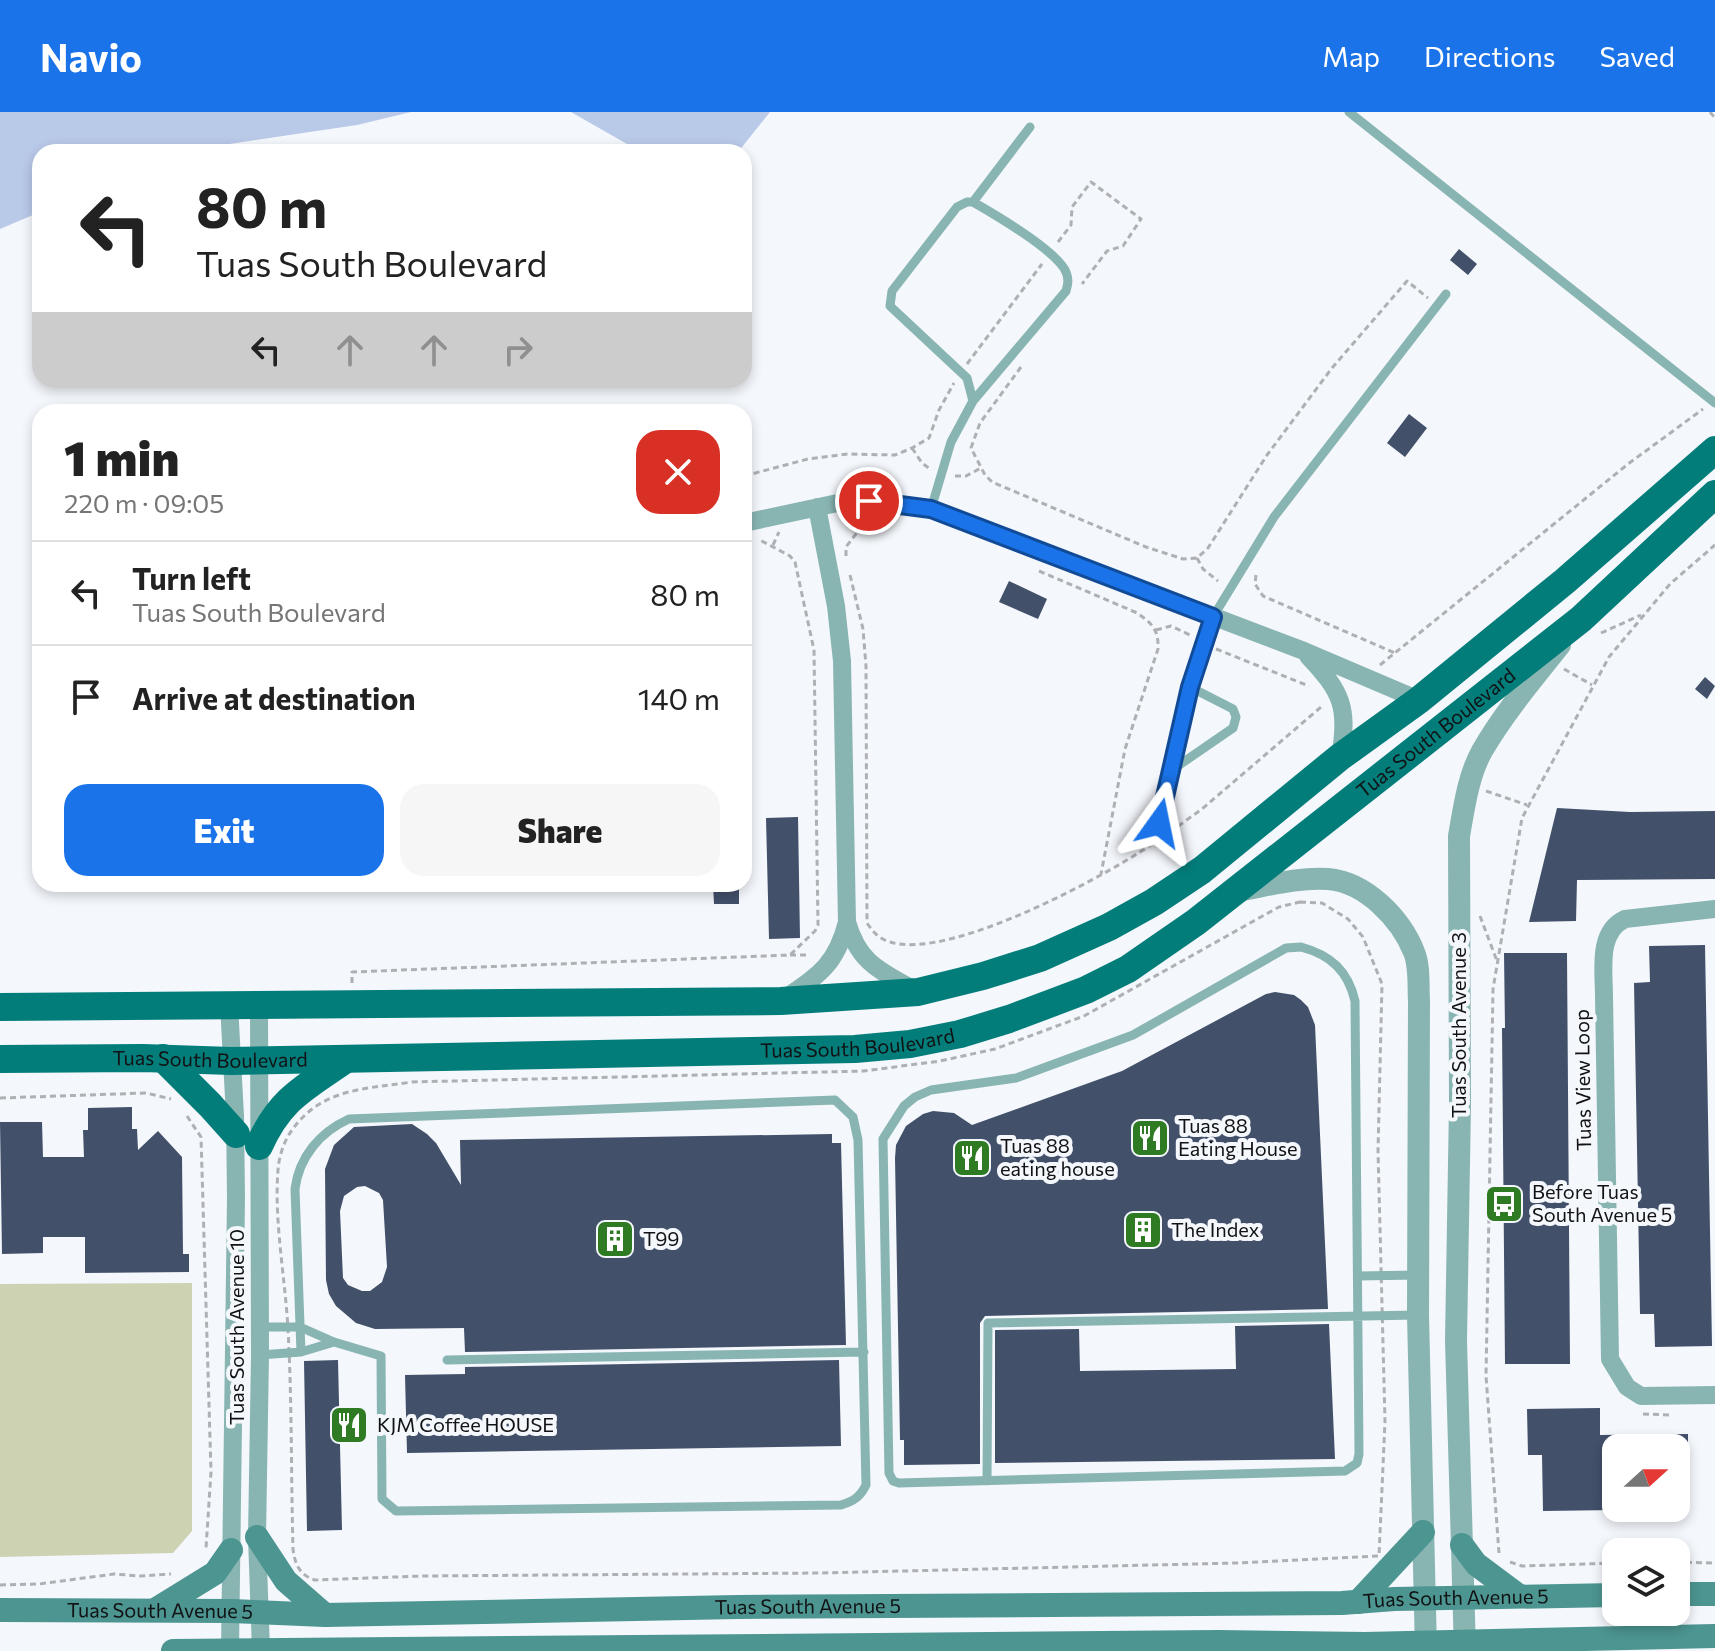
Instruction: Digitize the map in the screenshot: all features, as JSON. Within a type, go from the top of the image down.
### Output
[{"type":"main road","points":[[1419,700],[1576,572],[1715,450]]},
{"type":"main road","name":"Tuas South Avenue 3","points":[[1590,626],[1715,494]]},
{"type":"main road","name":"Tuas South Boulevard","points":[[0,1059],[346,1059],[855,1049],[910,1044],[960,1034],[1086,990],[1128,969],[1196,922],[1590,626]]},
{"type":"main road","name":"Tuas South Boulevard","points":[[0,1007],[781,1001],[918,992],[1040,958],[1109,927],[1154,902],[1202,870],[1340,757],[1419,700]]},
{"type":"main road","points":[[163,1058],[247,1140],[287,1101],[346,1059]]},
{"type":"main road","points":[[1358,1602],[1423,1532]]},
{"type":"main road","points":[[257,1537],[286,1581],[325,1615]]},
{"type":"main road","points":[[1462,1545],[1476,1564],[1519,1596]]},
{"type":"main road","points":[[153,1611],[215,1573],[231,1550]]},
{"type":"main road","points":[[1690,1594],[1715,1594]]},
{"type":"main road","name":"Tuas South Avenue 5","points":[[0,1610],[231,1611],[325,1615],[722,1607],[1358,1602],[1602,1595]]},
{"type":"main road","name":"Tuas South Avenue 5","points":[[173,1651],[1371,1647],[1715,1636]]},
{"type":"street","points":[[752,521],[847,501],[931,509],[1304,651],[1419,700]]},
{"type":"street","points":[[817,507],[836,606],[842,661],[847,922],[853,938],[870,964],[918,992]]},
{"type":"street","name":"Tuas South Avenue 3","points":[[1465,1646],[1456,1341],[1460,1104],[1459,836],[1465,799],[1481,753],[1521,693],[1590,626]]},
{"type":"street","points":[[1304,651],[1324,673],[1345,714],[1340,757]]},
{"type":"street","name":"Tuas South Avenue 3","points":[[1232,892],[1300,880],[1343,882],[1364,893],[1394,916],[1416,954],[1419,1001],[1418,1315],[1426,1646]]},
{"type":"street","name":"Tuas View Loop","points":[[1715,909],[1625,919],[1616,923],[1605,944],[1604,996],[1610,1359],[1627,1387],[1641,1396],[1715,1395]]},
{"type":"street","points":[[781,1001],[824,971],[833,961],[847,922]]},
{"type":"street","name":"Tuas South Avenue 10","points":[[229,1004],[245,1060],[247,1140],[260,1327],[257,1537],[261,1650]]},
{"type":"street","name":"Tuas South Avenue 10","points":[[230,1650],[247,1140],[245,1060],[259,1004]]},
{"type":"lane","points":[[1349,112],[1715,403]]},
{"type":"lane","points":[[973,202],[1030,127]]},
{"type":"lane","points":[[931,509],[951,442],[973,401],[1066,291],[1068,283],[1065,268],[1017,227],[973,202],[967,202],[957,207],[892,291],[890,306],[967,378],[973,401]]},
{"type":"lane","points":[[1159,823],[1190,687],[1213,617],[1274,517],[1446,294]]},
{"type":"lane","points":[[1169,772],[1233,728],[1236,722],[1233,709],[1190,687]]},
{"type":"lane","points":[[1301,947],[1317,952],[1331,959],[1344,973],[1355,1001],[1357,1316],[1359,1454],[1357,1463],[1345,1471],[893,1481],[889,1473],[883,1139],[904,1106],[931,1090],[1016,1078],[1133,1035],[1286,948],[1301,947]]},
{"type":"lane","points":[[260,1327],[300,1327],[334,1342],[381,1356],[382,1499],[396,1511],[825,1505],[854,1501],[866,1485],[858,1140],[853,1117],[835,1100],[349,1119],[330,1127],[297,1171],[295,1189],[300,1327],[301,1352]]},
{"type":"lane","points":[[1358,1276],[1418,1275]]},
{"type":"lane","points":[[987,1481],[988,1323],[1418,1315]]},
{"type":"lane","points":[[260,1355],[301,1352],[334,1342]]},
{"type":"lane","points":[[447,1360],[864,1352]]},
{"type":"path","points":[[1710,112],[1715,118]]},
{"type":"path","points":[[981,468],[992,482],[1132,541],[1183,559],[1197,558],[1208,548],[1267,455],[1332,368],[1407,281],[1437,306]]},
{"type":"path","points":[[752,474],[808,459],[848,454],[895,455],[912,448]]},
{"type":"path","points":[[858,530],[873,519]]},
{"type":"path","points":[[353,1003],[352,972],[790,955],[815,931],[818,925],[812,637],[795,562],[761,539],[753,541]]},
{"type":"path","points":[[1602,1563],[1522,1566],[1505,1560],[1499,1554],[1486,1376],[1493,989],[1522,818],[1527,805],[1609,657],[1670,584],[1715,545]]},
{"type":"path","points":[[1260,567],[1255,584],[1263,596],[1395,653]]},
{"type":"path","points":[[1036,570],[1135,612],[1150,621],[1156,630],[1158,649],[1125,749],[1101,874]]},
{"type":"path","points":[[1590,626],[1645,613]]},
{"type":"path","points":[[1156,630],[1171,626],[1205,641],[1222,653],[1310,687]]},
{"type":"path","points":[[1568,660],[1561,668],[1593,685]]},
{"type":"path","points":[[1481,799],[1483,790],[1527,805]]},
{"type":"path","points":[[1480,915],[1497,962]]},
{"type":"path","points":[[1259,918],[1084,1016],[995,1049],[940,1061],[864,1071],[412,1082],[342,1092],[320,1101],[291,1130],[278,1167],[289,1352],[293,1549],[297,1568],[315,1580],[422,1576],[836,1573],[1236,1563],[1379,1556]]},
{"type":"path","points":[[0,1098],[146,1093],[170,1097],[201,1137],[211,1472],[205,1554]]},
{"type":"path","points":[[1690,1562],[1715,1563]]},
{"type":"path","points":[[0,1585],[39,1584],[114,1574],[181,1573]]},
{"type":"green space","points":[[192,1283],[192,1531],[173,1553],[0,1557],[0,1284]]},
{"type":"water","points":[[0,112],[411,112],[357,125],[230,144],[32,144],[32,215],[0,229]]},
{"type":"water","points":[[571,112],[770,112],[744,144],[627,144]]},
{"type":"building","points":[[1459,249],[1477,264],[1468,275],[1450,260]]},
{"type":"building","points":[[1409,414],[1427,428],[1405,457],[1387,443]]},
{"type":"building","points":[[1009,581],[1047,599],[1038,619],[999,602]]},
{"type":"building","points":[[1705,677],[1715,686],[1707,699],[1695,689]]},
{"type":"building","points":[[1557,808],[1630,812],[1715,811],[1715,879],[1577,880],[1576,921],[1529,922]]},
{"type":"building","points":[[798,817],[800,938],[769,939],[766,818]]},
{"type":"building","points":[[713,892],[739,892],[739,904],[714,904]]},
{"type":"building","points":[[1705,945],[1712,1346],[1655,1347],[1654,1314],[1640,1314],[1634,983],[1650,982],[1649,946]]},
{"type":"building","points":[[1504,953],[1567,953],[1570,1364],[1505,1364]]},
{"type":"building","name":"The Index","points":[[1275,992],[1294,995],[1301,1000],[1308,1007],[1315,1025],[1328,1309],[985,1316],[980,1323],[980,1464],[904,1465],[904,1440],[900,1440],[895,1158],[896,1145],[906,1126],[933,1111],[954,1113],[972,1125],[1122,1071]]},
{"type":"building","points":[[132,1107],[132,1129],[137,1129],[138,1150],[158,1131],[182,1157],[183,1254],[189,1254],[189,1272],[85,1273],[85,1237],[43,1237],[43,1253],[2,1254],[0,1122],[42,1122],[43,1157],[84,1157],[83,1130],[88,1130],[88,1108]]},
{"type":"building","name":"T99","points":[[412,1124],[436,1143],[461,1185],[460,1140],[832,1134],[832,1143],[841,1143],[846,1345],[465,1352],[464,1328],[375,1329],[356,1323],[336,1306],[326,1280],[325,1169],[334,1145],[354,1127]],"holes":[[[365,1186],[379,1193],[383,1200],[387,1267],[382,1282],[370,1291],[362,1291],[348,1285],[343,1278],[340,1211],[344,1196],[357,1187]]]},
{"type":"building","points":[[1329,1324],[1335,1459],[995,1463],[995,1330],[1079,1329],[1080,1371],[1236,1369],[1235,1326]]},
{"type":"building","points":[[338,1360],[342,1530],[307,1531],[304,1361]]},
{"type":"building","points":[[839,1360],[841,1446],[407,1453],[405,1375],[465,1374],[465,1367]]},
{"type":"building","points":[[1600,1408],[1602,1510],[1543,1511],[1542,1455],[1528,1455],[1527,1409]]},
{"type":"place","name":"Tuas 88 Eating House","points":[[1150,1138]]},
{"type":"place","name":"Tuas 88 eating house","points":[[972,1158]]},
{"type":"place","name":"Before Tuas South Avenue 5","points":[[1504,1204]]},
{"type":"place","name":"The Index","points":[[1143,1230]]},
{"type":"place","name":"T99","points":[[615,1239]]},
{"type":"place","name":"KJM Coffee HOUSE","points":[[349,1425]]},
{"type":"route","points":[[869,501],[931,509],[1213,617],[1190,687],[1159,823]]}]
